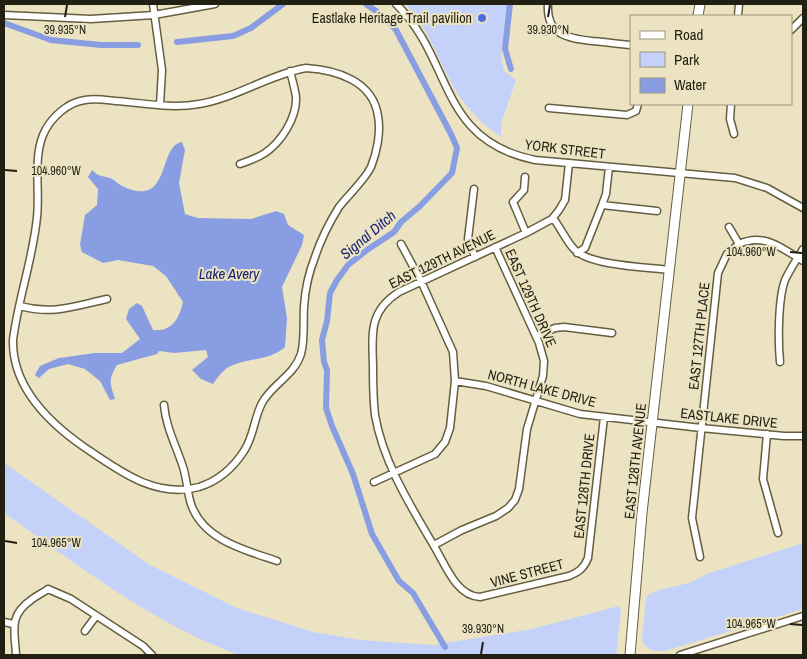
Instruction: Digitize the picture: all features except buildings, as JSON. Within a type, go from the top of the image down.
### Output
[{"type":"main road","name":"EAST 128TH AVENUE","points":[[630,655],[642,513],[688,105]]},
{"type":"street","points":[[153,4],[162,70],[160,104]]},
{"type":"street","points":[[4,15],[90,19],[154,15],[215,4]]},
{"type":"street","name":"YORK STREET","points":[[396,4],[415,26],[460,112],[480,136],[496,147],[518,156],[569,163],[735,178],[753,182],[767,188],[803,208]]},
{"type":"street","points":[[548,4],[548,15],[553,26],[558,33],[568,38],[630,45]]},
{"type":"street","points":[[792,29],[803,18]]},
{"type":"street","points":[[547,31],[553,26]]},
{"type":"street","points":[[306,68],[319,69],[334,73],[361,85],[374,104],[378,115],[379,128],[376,151],[370,167],[331,220],[314,258],[305,294],[304,341],[300,354],[295,367],[262,403],[246,449],[235,464],[209,484],[189,490],[159,488],[134,479],[66,435],[29,395],[17,373],[13,340],[38,217],[40,148],[46,129],[62,110],[86,100],[189,106],[214,101],[290,71],[306,68]]},
{"type":"street","points":[[240,164],[264,153],[272,147],[286,130],[296,102],[290,71]]},
{"type":"street","points":[[549,108],[627,115],[637,114],[638,105]]},
{"type":"street","points":[[731,105],[730,119],[734,134]]},
{"type":"street","points":[[569,163],[565,200],[553,218],[577,253],[592,259],[611,263],[670,270]]},
{"type":"street","points":[[577,253],[585,248],[602,205],[606,194],[609,167]]},
{"type":"street","points":[[526,176],[524,190],[513,202],[513,206],[526,233]]},
{"type":"street","points":[[474,189],[468,239],[475,257]]},
{"type":"street","points":[[602,205],[657,211]]},
{"type":"street","name":"EAST 129TH AVENUE","points":[[465,593],[456,583],[405,495],[381,438],[376,416],[372,329],[375,318],[385,302],[399,292],[526,233],[553,218]]},
{"type":"street","points":[[729,227],[739,244],[747,240],[756,239],[770,241],[801,259]]},
{"type":"street","points":[[374,482],[438,452],[445,442],[450,428],[455,381],[453,352],[421,281],[401,244]]},
{"type":"street","name":"EAST 127TH PLACE","points":[[700,556],[692,518],[718,273],[727,254],[739,244]]},
{"type":"street","name":"EAST 129TH DRIVE","points":[[434,545],[462,530],[496,516],[512,505],[519,489],[526,429],[543,376],[544,360],[536,336],[495,247]]},
{"type":"street","points":[[780,362],[778,335],[783,288],[801,259],[803,249]]},
{"type":"street","points":[[20,306],[42,311],[52,311],[106,299]]},
{"type":"street","points":[[536,336],[555,328],[564,327],[612,333]]},
{"type":"street","name":"NORTH LAKE DRIVE","points":[[455,381],[486,386],[580,414],[653,422]]},
{"type":"street","points":[[164,405],[169,434],[180,458],[193,510],[218,537],[242,550],[277,561]]},
{"type":"street","name":"EAST 128TH DRIVE","points":[[588,558],[604,417]]},
{"type":"street","name":"EASTLAKE DRIVE","points":[[653,422],[701,428],[803,436]]},
{"type":"street","points":[[767,434],[763,475],[778,532]]},
{"type":"street","name":"VINE STREET","points":[[465,593],[476,597],[485,597],[569,576],[583,568],[588,558]]},
{"type":"street","points":[[16,655],[14,624],[19,612],[26,603],[48,589],[72,599],[143,646],[152,655]]},
{"type":"street","points":[[85,631],[96,616]]},
{"type":"street","points":[[680,655],[803,616]]},
{"type":"street","points":[[4,622],[14,624]]},
{"type":"green space","points":[[405,4],[508,4],[501,57],[504,71],[516,80],[501,124],[501,137],[479,119],[460,97],[422,25]]},
{"type":"green space","points":[[4,463],[150,565],[237,608],[313,632],[360,640],[434,645],[532,629],[619,606],[621,610],[616,655],[239,655],[176,627],[146,610],[88,573],[4,513]]},
{"type":"green space","points":[[803,543],[803,609],[665,651],[651,650],[644,644],[642,640],[646,600],[650,594],[691,582],[704,575]]},
{"type":"water","name":"Lake Avery","points":[[182,142],[185,150],[179,183],[185,214],[198,218],[251,219],[276,211],[284,214],[288,225],[304,235],[302,245],[282,287],[287,318],[285,347],[273,354],[230,366],[213,384],[201,379],[192,370],[208,357],[206,350],[174,353],[159,351],[157,354],[117,365],[112,374],[111,382],[115,399],[110,400],[100,381],[85,369],[68,364],[49,369],[39,378],[35,375],[40,366],[59,358],[95,353],[122,353],[140,339],[126,319],[129,309],[137,303],[142,306],[153,330],[170,327],[177,319],[183,302],[166,276],[153,266],[118,260],[103,263],[82,252],[80,245],[85,215],[97,205],[98,189],[88,177],[92,170],[100,176],[111,178],[122,186],[138,191],[149,190],[156,184],[174,146]]},
{"type":"waterway","name":"Signal Ditch","points":[[177,42],[233,36],[251,28],[283,4]]},
{"type":"waterway","name":"Signal Ditch","points":[[366,4],[383,16],[396,30],[457,148],[452,173],[420,206],[401,222],[394,232],[348,265],[330,293],[327,321],[322,340],[324,362],[327,370],[326,408],[353,474],[372,534],[399,581],[413,593],[445,647]]},
{"type":"waterway","points":[[510,4],[505,49],[511,69]]},
{"type":"waterway","name":"Signal Ditch","points":[[4,23],[51,40],[101,45],[138,45]]},
{"type":"place","name":"Eastlake Heritage Trail pavilion","points":[[482,18]]}]
